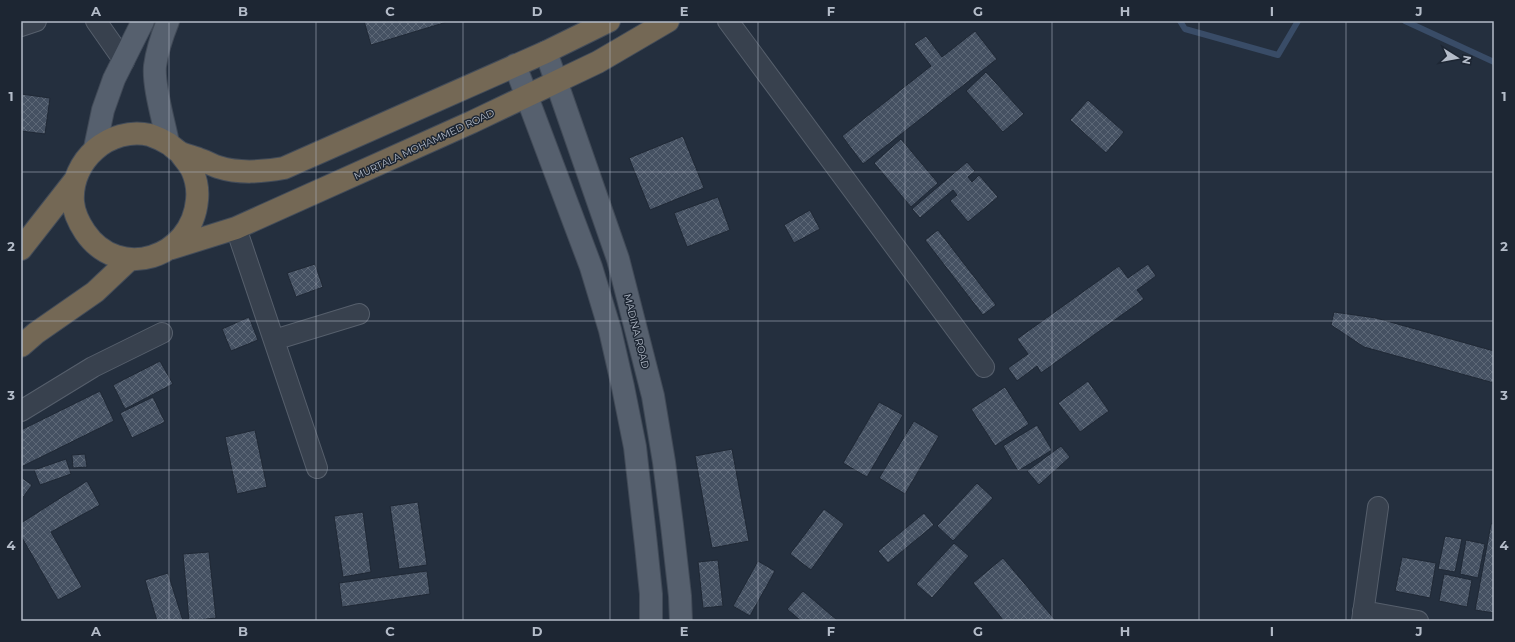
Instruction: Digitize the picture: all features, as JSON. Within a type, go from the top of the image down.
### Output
[{"type":"highway","points":[[21,249],[75,180],[84,160],[95,148],[112,138],[131,134],[150,135],[174,148],[219,167],[241,172],[262,172],[284,168],[546,52],[609,21]]},
{"type":"highway","name":"MURTALA MOHAMMED ROAD","points":[[171,248],[236,228],[458,129],[598,62],[668,21]]},
{"type":"highway","points":[[75,180],[73,202],[78,223],[91,241],[109,254],[130,259],[151,257],[171,248],[186,233],[196,213],[198,192],[192,171],[174,148]]},
{"type":"highway","points":[[21,346],[36,333],[95,292],[130,259]]},
{"type":"main road","points":[[95,148],[103,110],[114,80],[143,21]]},
{"type":"main road","points":[[168,21],[161,40],[155,67],[156,89],[174,148]]},
{"type":"main road","name":"MADINA ROAD","points":[[546,52],[618,259],[654,396],[670,509],[680,596],[681,621]]},
{"type":"main road","points":[[515,65],[591,267],[612,337],[636,455],[649,573],[651,621]]},
{"type":"street","points":[[21,26],[36,21]]},
{"type":"street","points":[[96,21],[124,61]]},
{"type":"street","points":[[728,21],[984,367]]},
{"type":"street","points":[[236,228],[317,468]]},
{"type":"street","points":[[274,340],[359,314]]},
{"type":"street","points":[[21,411],[93,367],[162,333]]},
{"type":"street","points":[[1378,507],[1362,616],[1418,621]]},
{"type":"building","points":[[364,21],[450,21],[371,45]]},
{"type":"building","points":[[975,31],[997,59],[863,164],[842,136],[931,66],[914,44],[926,36],[942,57]]},
{"type":"building","points":[[986,72],[1024,114],[1003,132],[966,91]]},
{"type":"building","points":[[21,94],[50,98],[45,134],[21,131]]},
{"type":"building","points":[[1088,100],[1124,132],[1106,153],[1070,120]]},
{"type":"building","points":[[683,136],[704,188],[650,210],[629,158]]},
{"type":"building","points":[[901,139],[938,183],[911,207],[874,163]]},
{"type":"building","points":[[967,162],[975,171],[968,177],[972,182],[979,175],[998,197],[968,222],[950,201],[957,195],[953,190],[920,218],[912,209]]},
{"type":"building","points":[[718,197],[730,230],[687,247],[674,213]]},
{"type":"building","points":[[810,210],[820,229],[794,243],[784,225]]},
{"type":"building","points":[[938,230],[996,305],[983,315],[925,240]]},
{"type":"building","points":[[315,264],[323,287],[296,297],[287,273]]},
{"type":"building","points":[[1148,264],[1156,276],[1137,290],[1144,299],[1041,373],[1037,366],[1017,381],[1008,368],[1028,354],[1017,339],[1119,266],[1128,278]]},
{"type":"building","points":[[1334,312],[1376,318],[1494,351],[1494,383],[1364,347],[1331,325]]},
{"type":"building","points":[[249,317],[258,340],[231,351],[222,329]]},
{"type":"building","points":[[160,361],[173,384],[125,409],[113,385]]},
{"type":"building","points":[[1088,381],[1109,411],[1080,432],[1058,403]]},
{"type":"building","points":[[1005,387],[1029,424],[995,446],[971,409]]},
{"type":"building","points":[[100,391],[114,421],[21,467],[21,430]]},
{"type":"building","points":[[153,397],[165,422],[132,438],[120,413]]},
{"type":"building","points":[[879,402],[903,415],[867,477],[843,463]]},
{"type":"building","points":[[914,421],[939,436],[905,494],[879,478]]},
{"type":"building","points":[[1037,425],[1052,450],[1018,471],[1003,446]]},
{"type":"building","points":[[255,430],[267,487],[237,494],[225,437]]},
{"type":"building","points":[[1061,446],[1070,457],[1039,485],[1027,471]]},
{"type":"building","points":[[732,449],[749,541],[712,548],[695,456]]},
{"type":"building","points":[[85,454],[87,467],[73,468],[72,455]]},
{"type":"building","points":[[66,459],[71,474],[40,485],[34,470]]},
{"type":"building","points":[[21,477],[32,485],[21,500]]},
{"type":"building","points":[[87,481],[100,505],[51,532],[82,587],[58,600],[21,536],[21,523]]},
{"type":"building","points":[[977,483],[993,498],[953,541],[937,526]]},
{"type":"building","points":[[418,502],[427,565],[399,569],[390,506]]},
{"type":"building","points":[[824,509],[844,524],[811,570],[790,554]]},
{"type":"building","points":[[363,512],[371,572],[343,577],[334,516]]},
{"type":"building","points":[[924,513],[934,525],[888,563],[878,551]]},
{"type":"building","points":[[1491,524],[1494,524],[1494,613],[1475,610]]},
{"type":"building","points":[[1445,536],[1462,539],[1455,572],[1438,569]]},
{"type":"building","points":[[1466,540],[1485,544],[1478,578],[1460,574]]},
{"type":"building","points":[[954,543],[969,556],[932,598],[916,584]]},
{"type":"building","points":[[209,552],[216,618],[189,621],[183,554]]},
{"type":"building","points":[[1402,557],[1436,563],[1430,598],[1395,591]]},
{"type":"building","points":[[1003,558],[1056,621],[1004,621],[973,583]]},
{"type":"building","points":[[718,560],[723,606],[703,608],[698,562]]},
{"type":"building","points":[[758,561],[775,571],[750,616],[733,606]]},
{"type":"building","points":[[427,571],[430,594],[342,607],[339,583]]},
{"type":"building","points":[[168,573],[183,621],[157,621],[145,580]]},
{"type":"building","points":[[1444,574],[1472,580],[1467,607],[1439,601]]},
{"type":"building","points":[[803,591],[838,621],[801,621],[787,609]]},
{"type":"waterway","points":[[1180,21],[1185,29],[1278,55],[1298,21]]},
{"type":"waterway","points":[[1405,21],[1494,62]]}]
